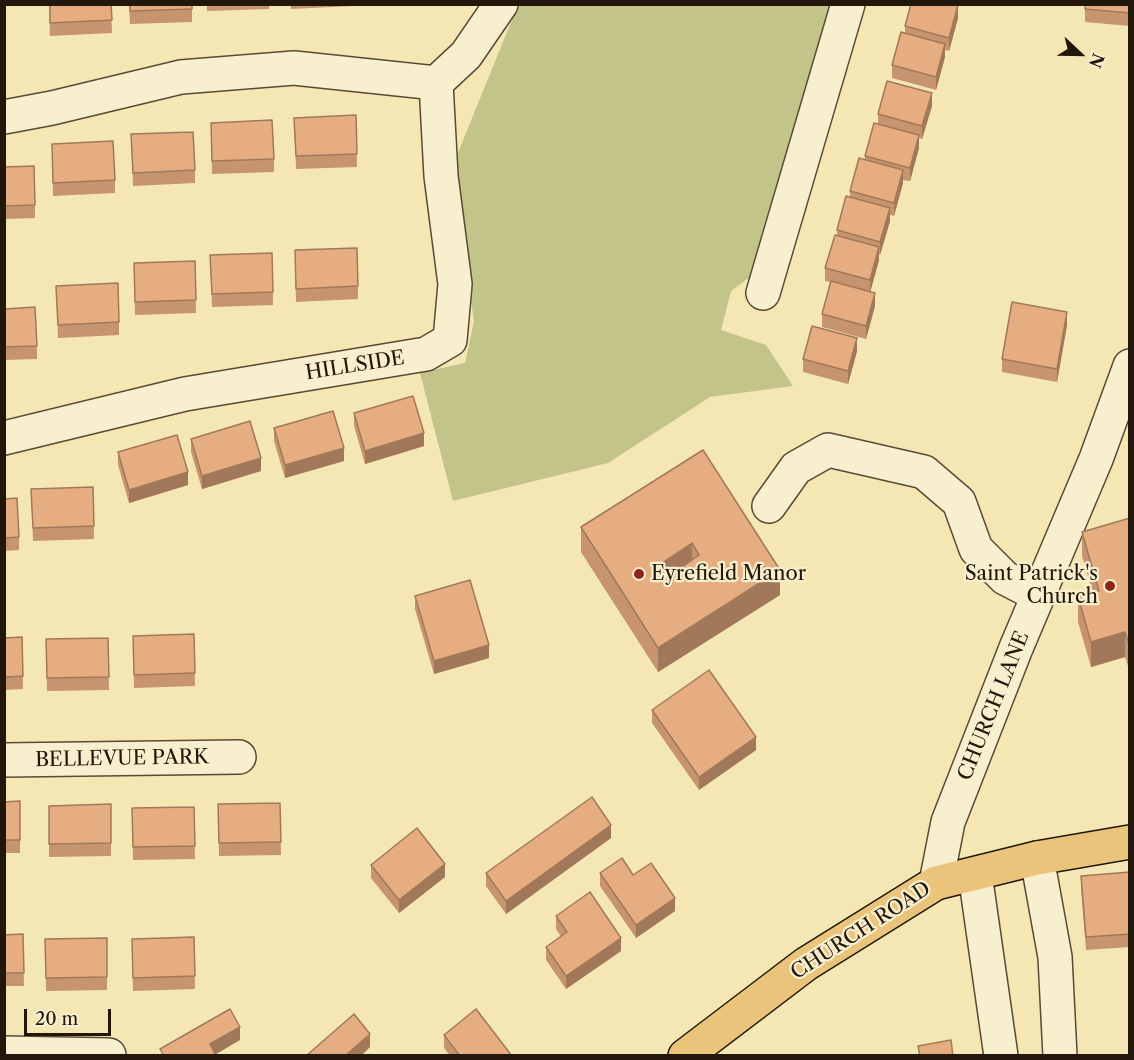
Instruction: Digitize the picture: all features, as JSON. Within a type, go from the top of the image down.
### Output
[{"type":"main road","name":"CHURCH ROAD","points":[[685,1056],[806,964],[936,883],[1037,858],[1130,842]]},
{"type":"street","points":[[4,117],[52,108],[181,77],[249,71],[294,68],[436,83],[466,55],[501,4]]},
{"type":"street","points":[[763,293],[848,4]]},
{"type":"street","name":"HILLSIDE","points":[[4,438],[185,394],[426,354],[450,340],[455,284],[441,176],[436,83]]},
{"type":"street","name":"CHURCH LANE","points":[[936,883],[948,822],[1095,459],[1130,366]]},
{"type":"street","points":[[769,506],[796,468],[828,450],[924,472],[959,502],[976,549],[1005,578],[1038,596]]},
{"type":"street","name":"BELLEVUE PARK","points":[[4,760],[239,758]]},
{"type":"street","points":[[1037,858],[1055,957],[1060,1056]]},
{"type":"street","points":[[975,873],[1001,1056]]},
{"type":"street","points":[[4,1053],[110,1054]]},
{"type":"green space","points":[[518,5],[837,5],[754,274],[731,291],[721,330],[766,345],[793,386],[710,397],[608,463],[453,501],[420,373],[465,363],[474,321],[461,235],[455,160]]},
{"type":"building","points":[[50,4],[111,4],[112,20],[50,23]]},
{"type":"building","points":[[130,4],[192,4],[192,9],[130,11]]},
{"type":"building","points":[[911,4],[958,5],[949,38],[905,26]]},
{"type":"building","points":[[1085,4],[1130,4],[1130,13],[1085,9]]},
{"type":"building","points":[[901,32],[945,44],[936,77],[892,65]]},
{"type":"building","points":[[887,81],[932,93],[922,126],[878,114]]},
{"type":"building","points":[[356,115],[357,154],[296,156],[294,118]]},
{"type":"building","points":[[272,120],[274,159],[212,161],[211,123]]},
{"type":"building","points":[[874,123],[919,135],[910,168],[865,156]]},
{"type":"building","points":[[193,132],[195,170],[133,173],[131,134]]},
{"type":"building","points":[[113,141],[115,180],[53,183],[52,144]]},
{"type":"building","points":[[859,158],[903,170],[894,203],[850,191]]},
{"type":"building","points":[[34,166],[35,205],[4,206],[4,167]]},
{"type":"building","points":[[846,196],[890,208],[880,242],[837,230]]},
{"type":"building","points":[[835,235],[879,247],[870,280],[825,268]]},
{"type":"building","points":[[357,248],[358,286],[296,289],[295,250]]},
{"type":"building","points":[[272,253],[273,292],[212,294],[210,255]]},
{"type":"building","points":[[195,261],[196,300],[135,302],[134,263]]},
{"type":"building","points":[[831,281],[875,293],[866,326],[822,314]]},
{"type":"building","points":[[118,283],[119,322],[58,325],[56,286]]},
{"type":"building","points":[[1012,302],[1067,312],[1057,369],[1002,359]]},
{"type":"building","points":[[35,307],[37,346],[4,347],[4,309]]},
{"type":"building","points":[[812,326],[857,338],[848,371],[803,359]]},
{"type":"building","points":[[413,396],[424,433],[365,451],[354,413]]},
{"type":"building","points":[[333,411],[344,448],[285,465],[274,428]]},
{"type":"building","points":[[250,421],[261,458],[202,476],[191,439]]},
{"type":"building","points":[[177,435],[188,472],[129,490],[118,452]]},
{"type":"building","name":"Eyrefield Manor","points":[[703,450],[780,570],[658,648],[581,527]],"holes":[[[692,543],[699,555],[671,575],[662,563]]]},
{"type":"building","points":[[93,487],[94,526],[33,528],[31,489]]},
{"type":"building","points":[[17,498],[19,537],[4,538],[4,499]]},
{"type":"building","name":"Saint Patrick's Church","points":[[1130,518],[1130,648],[1125,632],[1091,642],[1078,597],[1099,591],[1082,532]]},
{"type":"building","points":[[470,580],[489,645],[434,661],[415,596]]},
{"type":"building","points":[[194,634],[195,673],[134,675],[133,636]]},
{"type":"building","points":[[22,637],[23,676],[4,677],[4,638]]},
{"type":"building","points":[[108,638],[109,677],[47,678],[46,639]]},
{"type":"building","points":[[709,670],[756,737],[699,777],[652,710]]},
{"type":"building","points":[[592,797],[611,825],[506,901],[486,873]]},
{"type":"building","points":[[20,801],[20,840],[4,840],[4,802]]},
{"type":"building","points":[[280,803],[281,842],[219,843],[218,804]]},
{"type":"building","points":[[111,804],[111,843],[49,844],[49,806]]},
{"type":"building","points":[[194,807],[195,846],[133,847],[132,808]]},
{"type":"building","points":[[417,828],[445,864],[399,900],[371,865]]},
{"type":"building","points":[[622,858],[633,875],[651,863],[675,898],[636,925],[600,873]]},
{"type":"building","points":[[1130,872],[1130,934],[1086,937],[1081,876]]},
{"type":"building","points":[[590,892],[621,938],[566,976],[546,947],[567,932],[556,916]]},
{"type":"building","points":[[23,934],[24,973],[4,973],[4,935]]},
{"type":"building","points":[[194,937],[195,976],[133,978],[132,939]]},
{"type":"building","points":[[107,938],[107,977],[46,978],[45,939]]},
{"type":"building","points":[[230,1009],[240,1027],[210,1044],[216,1056],[164,1056],[160,1049]]},
{"type":"building","points":[[476,1009],[512,1056],[460,1056],[444,1035]]},
{"type":"building","points":[[354,1014],[370,1034],[345,1056],[306,1056]]},
{"type":"building","points":[[951,1040],[953,1056],[920,1056],[918,1046]]},
{"type":"place","name":"Eyrefield Manor","points":[[639,574]]},
{"type":"place","name":"Saint Patrick's Church","points":[[1110,586]]}]
